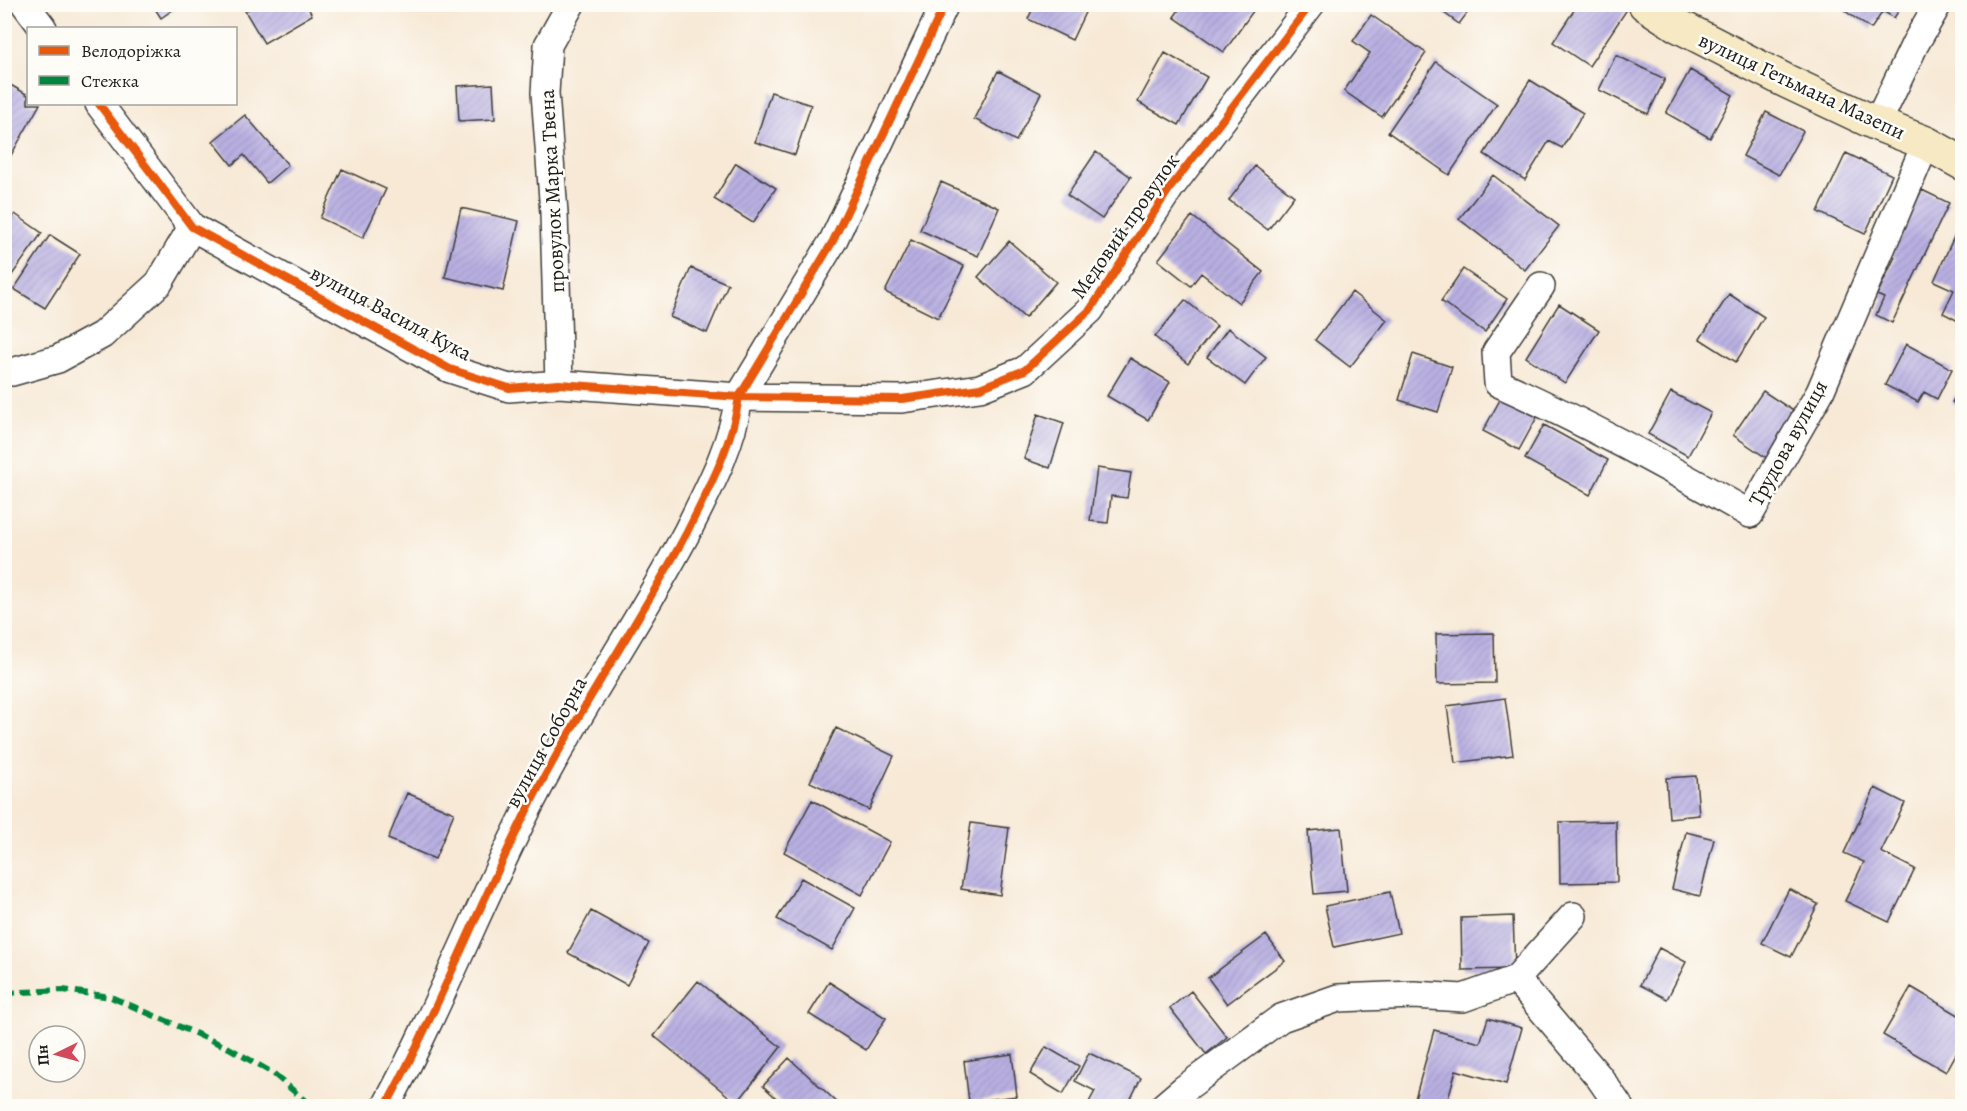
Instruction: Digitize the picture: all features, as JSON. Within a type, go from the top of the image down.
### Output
[{"type":"street","points":[[25,4],[42,27]]},
{"type":"street","name":"провулок Марка Твена","points":[[559,384],[554,213],[546,93],[548,45],[571,4]]},
{"type":"street","name":"вулиця Соборна","points":[[386,1107],[539,786],[670,562],[711,485],[731,434],[739,397],[832,241],[945,4]]},
{"type":"street","name":"Медовий провулок","points":[[739,397],[902,399],[980,388],[1025,370],[1090,310],[1170,188],[1311,4]]},
{"type":"street","name":"вулиця Гетьмана Мазепи","points":[[1645,4],[1677,25],[1785,81],[1878,124],[1926,143],[1962,163]]},
{"type":"street","points":[[1878,124],[1915,44],[1938,4]]},
{"type":"street","name":"вулиця Василя Кука","points":[[100,105],[192,226],[450,369],[509,388],[559,384],[739,397]]},
{"type":"street","name":"Трудова вулиця","points":[[1541,286],[1496,352],[1498,384],[1617,439],[1750,514],[1820,392],[1926,143]]},
{"type":"street","points":[[4,372],[12,372],[58,359],[102,335],[159,283],[192,226]]},
{"type":"street","points":[[1164,1107],[1184,1089],[1281,1018],[1338,998],[1414,995],[1463,998],[1516,979],[1573,916]]},
{"type":"street","points":[[1516,979],[1599,1077],[1619,1107]]},
{"type":"building","points":[[152,4],[181,4],[161,18]]},
{"type":"building","points":[[256,4],[306,4],[312,15],[264,43],[245,11]]},
{"type":"building","points":[[1035,4],[1089,4],[1072,40],[1028,19]]},
{"type":"building","points":[[1183,4],[1252,4],[1256,7],[1224,52],[1174,17]]},
{"type":"building","points":[[1432,4],[1474,4],[1459,24]]},
{"type":"building","points":[[1578,4],[1617,4],[1626,11],[1589,66],[1553,42]]},
{"type":"building","points":[[1850,4],[1903,4],[1894,18],[1883,11],[1871,29],[1845,11]]},
{"type":"building","points":[[1371,15],[1426,53],[1382,117],[1344,91],[1370,53],[1353,41]]},
{"type":"building","points":[[1165,53],[1207,77],[1179,125],[1138,102]]},
{"type":"building","points":[[1616,55],[1665,79],[1648,114],[1599,90]]},
{"type":"building","points":[[1436,62],[1497,104],[1449,175],[1388,132]]},
{"type":"building","points":[[1690,70],[1733,95],[1710,138],[1666,113]]},
{"type":"building","points":[[998,71],[1041,93],[1016,141],[974,119]]},
{"type":"building","points":[[1530,80],[1583,113],[1562,148],[1549,141],[1525,180],[1484,154]]},
{"type":"building","points":[[7,83],[27,94],[27,105],[39,105],[10,157],[4,154],[4,87]]},
{"type":"building","points":[[493,84],[495,119],[459,121],[457,86]]},
{"type":"building","points":[[771,92],[811,105],[795,155],[755,142]]},
{"type":"building","points":[[1766,112],[1803,131],[1779,175],[1743,156]]},
{"type":"building","points":[[245,115],[288,165],[267,183],[244,155],[232,165],[213,141]]},
{"type":"building","points":[[1096,152],[1131,177],[1102,219],[1067,195]]},
{"type":"building","points":[[1846,153],[1892,175],[1865,234],[1818,212]]},
{"type":"building","points":[[736,163],[776,188],[753,223],[714,199]]},
{"type":"building","points":[[1255,166],[1294,196],[1268,230],[1229,200]]},
{"type":"building","points":[[342,169],[386,189],[363,238],[320,218]]},
{"type":"building","points":[[1493,175],[1559,226],[1525,270],[1459,219]]},
{"type":"building","points":[[941,182],[999,208],[978,256],[920,230]]},
{"type":"building","points":[[1922,190],[1949,203],[1892,323],[1876,315],[1884,298],[1877,295],[1895,257],[1890,255]]},
{"type":"building","points":[[461,208],[519,221],[503,291],[445,277]]},
{"type":"building","points":[[15,214],[42,233],[7,282],[4,280],[4,229]]},
{"type":"building","points":[[1192,216],[1263,272],[1239,303],[1201,273],[1191,286],[1158,260]]},
{"type":"building","points":[[1962,219],[1962,323],[1943,313],[1954,290],[1934,281]]},
{"type":"building","points":[[50,235],[80,254],[45,308],[14,289]]},
{"type":"building","points":[[911,240],[964,266],[938,318],[885,292]]},
{"type":"building","points":[[1009,241],[1056,282],[1025,318],[978,277]]},
{"type":"building","points":[[691,268],[728,284],[707,333],[670,317]]},
{"type":"building","points":[[1463,269],[1507,299],[1485,332],[1441,301]]},
{"type":"building","points":[[1352,292],[1387,320],[1350,367],[1315,340]]},
{"type":"building","points":[[1729,294],[1764,317],[1736,362],[1700,339]]},
{"type":"building","points":[[1185,300],[1217,326],[1188,364],[1155,337]]},
{"type":"building","points":[[1559,304],[1599,330],[1565,383],[1526,357]]},
{"type":"building","points":[[1228,328],[1266,357],[1245,385],[1207,357]]},
{"type":"building","points":[[1906,344],[1952,369],[1937,399],[1924,392],[1918,402],[1885,385]]},
{"type":"building","points":[[1413,354],[1452,367],[1438,412],[1399,400]]},
{"type":"building","points":[[1130,358],[1170,382],[1148,420],[1107,396]]},
{"type":"building","points":[[1962,385],[1962,409],[1952,402]]},
{"type":"building","points":[[1763,391],[1801,416],[1771,461],[1733,435]]},
{"type":"building","points":[[1671,392],[1711,413],[1688,456],[1648,434]]},
{"type":"building","points":[[1501,398],[1537,417],[1519,450],[1483,431]]},
{"type":"building","points":[[1038,414],[1064,423],[1050,468],[1024,459]]},
{"type":"building","points":[[1544,425],[1608,460],[1590,495],[1525,459]]},
{"type":"building","points":[[1097,468],[1131,473],[1127,498],[1111,496],[1108,523],[1090,521]]},
{"type":"building","points":[[1494,633],[1495,683],[1437,684],[1436,634]]},
{"type":"building","points":[[1505,698],[1513,755],[1455,763],[1447,706]]},
{"type":"building","points":[[836,728],[894,756],[869,810],[810,782]]},
{"type":"building","points":[[1696,776],[1699,815],[1669,818],[1666,778]]},
{"type":"building","points":[[1875,788],[1905,803],[1881,852],[1915,869],[1889,922],[1845,901],[1864,862],[1844,853]]},
{"type":"building","points":[[407,793],[454,813],[435,859],[388,839]]},
{"type":"building","points":[[812,800],[890,842],[862,895],[784,852]]},
{"type":"building","points":[[1616,821],[1617,882],[1560,883],[1559,822]]},
{"type":"building","points":[[971,823],[1009,828],[1000,895],[961,889]]},
{"type":"building","points":[[1341,828],[1347,891],[1314,894],[1308,831]]},
{"type":"building","points":[[1686,832],[1714,839],[1700,896],[1672,889]]},
{"type":"building","points":[[801,878],[855,908],[832,950],[777,919]]},
{"type":"building","points":[[1789,889],[1818,904],[1791,957],[1762,943]]},
{"type":"building","points":[[1390,892],[1399,933],[1334,947],[1325,906]]},
{"type":"building","points":[[591,911],[649,943],[627,985],[568,953]]},
{"type":"building","points":[[1513,916],[1515,969],[1462,970],[1461,918]]},
{"type":"building","points":[[1266,935],[1285,961],[1227,1004],[1208,978]]},
{"type":"building","points":[[1659,948],[1686,962],[1667,999],[1640,985]]},
{"type":"building","points":[[698,981],[781,1047],[737,1103],[654,1036]]},
{"type":"building","points":[[829,982],[886,1018],[866,1050],[809,1014]]},
{"type":"building","points":[[1911,987],[1962,1017],[1962,1043],[1946,1072],[1883,1035]]},
{"type":"building","points":[[1191,991],[1227,1037],[1206,1054],[1170,1008]]},
{"type":"building","points":[[1488,1018],[1522,1028],[1506,1084],[1456,1070],[1446,1106],[1413,1106],[1434,1030],[1480,1043]]},
{"type":"building","points":[[1046,1047],[1079,1066],[1063,1094],[1030,1074]]},
{"type":"building","points":[[1089,1053],[1141,1078],[1127,1106],[1087,1106],[1095,1091],[1075,1081]]},
{"type":"building","points":[[1012,1054],[1017,1096],[969,1102],[964,1061]]},
{"type":"building","points":[[789,1058],[841,1106],[785,1106],[763,1086]]},
{"type":"marked path","points":[[4,993],[63,990],[111,997],[229,1048],[274,1074],[311,1106]]},
{"type":"cycle path","points":[[386,1106],[426,1027],[539,787],[687,532],[725,450],[739,397],[833,241],[945,4]]},
{"type":"cycle path","points":[[100,105],[192,227],[450,369],[509,388],[559,384],[739,397],[902,399],[980,388],[1025,370],[1090,310],[1170,188],[1311,4]]}]
